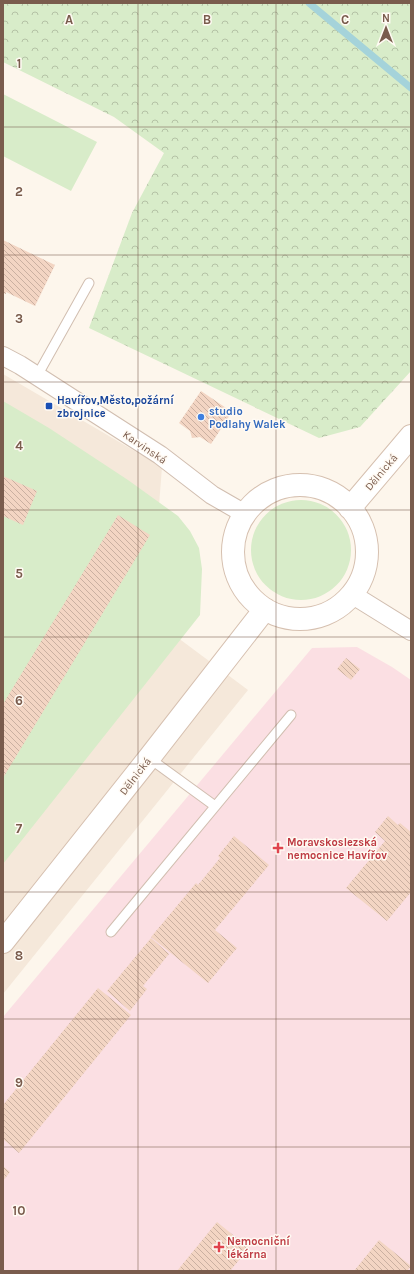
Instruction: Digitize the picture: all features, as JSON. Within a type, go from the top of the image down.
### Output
[{"type":"street","name":"Karvinská","points":[[3,356],[20,365],[160,455],[212,495],[245,514]]},
{"type":"street","name":"Dělnická","points":[[350,508],[411,436]]},
{"type":"street","points":[[296,485],[312,486],[326,490],[339,498],[350,508],[360,521],[366,537],[368,554],[365,571],[354,595],[336,610],[323,616],[308,619],[293,619],[278,616],[254,601],[245,591],[238,579],[234,566],[234,538],[245,514],[255,502],[282,488],[296,485]]},
{"type":"street","points":[[354,595],[411,631]]},
{"type":"street","name":"Dělnická","points":[[3,942],[265,609]]},
{"type":"lane","points":[[37,376],[90,283]]},
{"type":"lane","points":[[111,932],[291,715]]},
{"type":"lane","points":[[149,758],[216,806]]},
{"type":"shaded area","points":[[3,374],[162,467],[153,583],[158,623],[248,690],[3,994]]},
{"type":"shaded area","name":"Moravskoslezská nemocnice Havířov","points":[[357,647],[411,680],[411,1271],[3,1271],[3,1017],[312,648]]},
{"type":"green space","points":[[3,3],[411,3],[411,371],[360,427],[319,438],[89,328],[132,213],[164,153],[114,117],[3,62]]},
{"type":"green space","points":[[3,94],[97,142],[71,191],[3,156]]},
{"type":"green space","points":[[3,401],[49,428],[128,480],[178,516],[190,531],[199,548],[202,569],[200,615],[3,864]]},
{"type":"green space","points":[[301,500],[311,501],[329,508],[343,522],[350,540],[350,560],[343,578],[329,592],[311,599],[301,600],[291,599],[273,592],[259,578],[252,560],[251,550],[252,540],[259,522],[273,508],[291,501]]},
{"type":"building","points":[[3,240],[55,265],[35,306],[6,292],[6,294],[3,293]]},
{"type":"building","points":[[201,391],[232,412],[211,444],[200,437],[192,438],[190,431],[179,423]]},
{"type":"building","points":[[3,476],[37,491],[23,525],[3,516]]},
{"type":"building","points":[[118,515],[150,535],[3,778],[3,704]]},
{"type":"building","points":[[346,658],[360,669],[351,680],[337,669]]},
{"type":"building","points":[[388,816],[398,825],[400,823],[411,832],[411,892],[387,921],[346,888],[385,841],[375,832]]},
{"type":"building","points":[[234,836],[269,865],[215,930],[237,948],[208,983],[151,937],[196,883],[198,885],[220,858],[218,856]]},
{"type":"building","points":[[151,938],[169,954],[143,986],[147,989],[130,1011],[107,991]]},
{"type":"building","points":[[98,988],[131,1015],[19,1153],[3,1139],[3,1105]]},
{"type":"building","points":[[3,1166],[10,1172],[3,1181]]},
{"type":"building","points":[[217,1222],[249,1248],[230,1271],[177,1271]]},
{"type":"building","points":[[379,1240],[411,1266],[407,1271],[354,1271]]},
{"type":"waterway","points":[[309,3],[411,88]]},
{"type":"place","name":"Havířov,Město,požární zbrojnice","points":[[49,406]]},
{"type":"place","name":"studio Podlahy Walek","points":[[201,417]]},
{"type":"place","name":"Moravskoslezská nemocnice Havířov","points":[[278,848]]},
{"type":"place","name":"Nemocniční lékárna","points":[[219,1247]]}]
